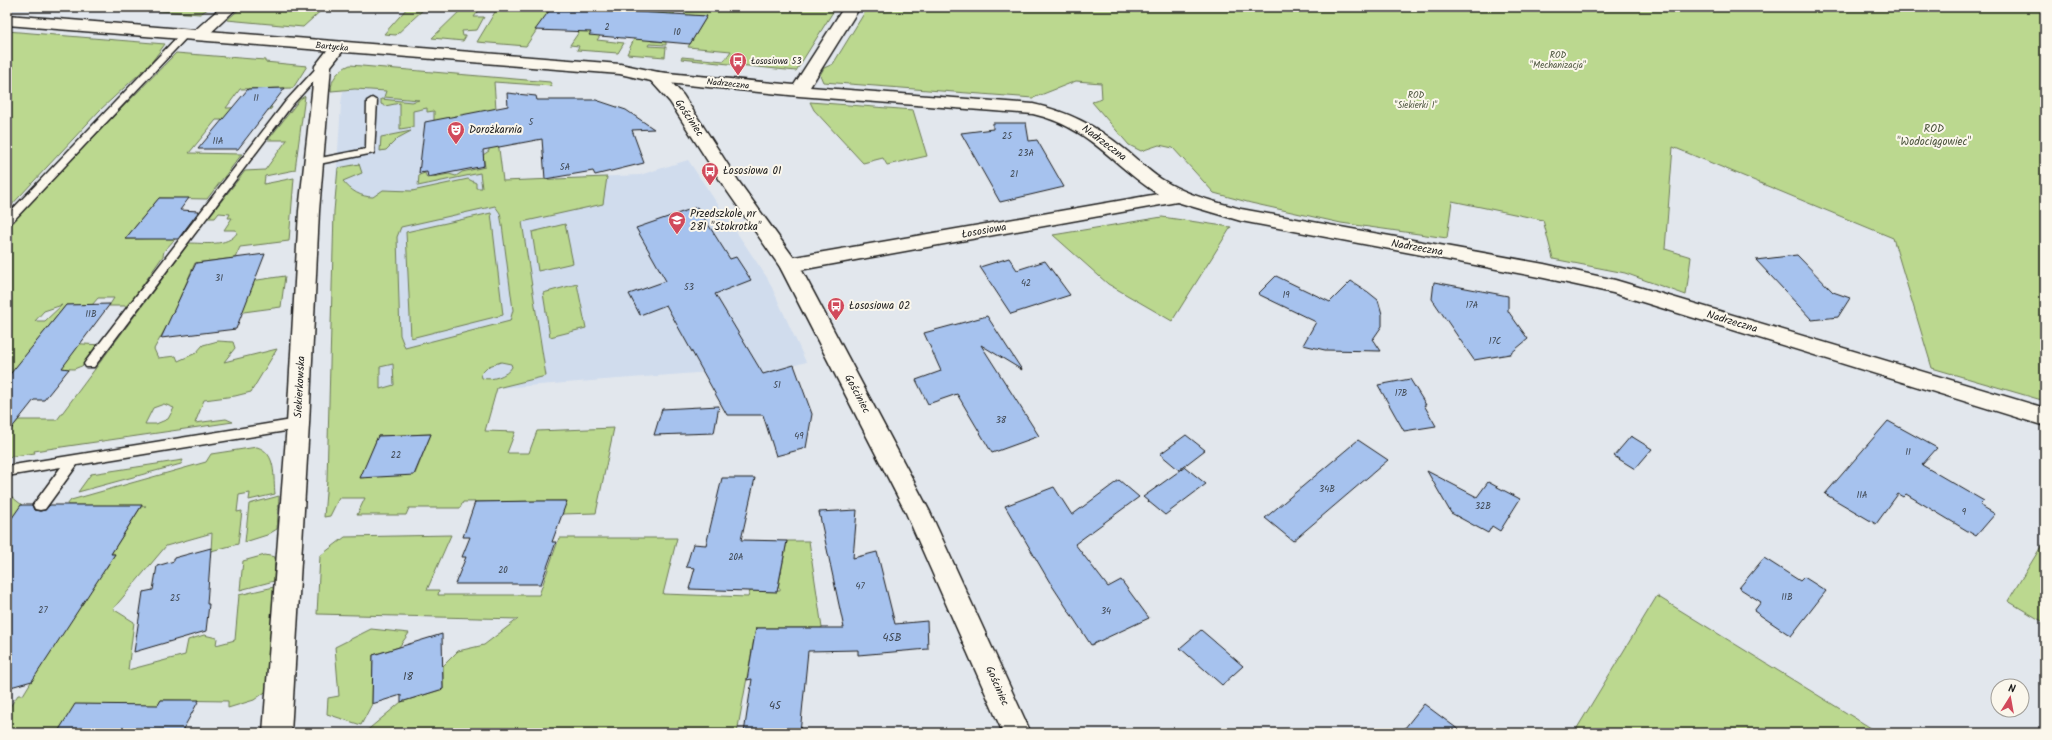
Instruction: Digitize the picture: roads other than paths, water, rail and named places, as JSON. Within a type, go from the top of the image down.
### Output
[{"type":"street","points":[[192,35],[230,7]]},
{"type":"street","points":[[799,91],[852,7]]},
{"type":"street","name":"Bartycka","points":[[7,20],[620,69],[657,77]]},
{"type":"street","points":[[323,66],[338,47]]},
{"type":"street","name":"Siekierkowska","points":[[277,733],[314,162],[323,66]]},
{"type":"street","name":"Nadrzeczna","points":[[657,77],[799,91],[1033,109],[1051,113],[1092,131],[1155,184],[1178,196],[1241,215],[1544,271],[1615,287],[2045,417]]},
{"type":"street","name":"Gościniec","points":[[657,77],[683,108],[732,185],[789,265],[918,512],[1017,733]]},
{"type":"street","name":"Łososiowa","points":[[789,265],[1178,196]]},
{"type":"lane","points":[[7,221],[192,35]]},
{"type":"lane","points":[[90,364],[289,103],[323,66]]},
{"type":"lane","points":[[314,162],[371,151],[372,101]]},
{"type":"lane","points":[[7,471],[298,424]]},
{"type":"lane","points":[[40,505],[73,461]]},
{"type":"place","name":"Łososiowa 53","points":[[738,76]]},
{"type":"place","name":"Dorożkarnia","points":[[456,145]]},
{"type":"place","name":"Łososiowa 01","points":[[710,186]]},
{"type":"place","name":"Przedszkole nr 281 \"Stokrotka\"","points":[[677,235]]},
{"type":"place","name":"Łososiowa 02","points":[[836,321]]},
{"type":"park label","name":"ROD \"Mechanizacja\"","points":[[1558,60]]},
{"type":"park label","name":"ROD \"Siekierki I\"","points":[[1416,100]]},
{"type":"park label","name":"ROD \"Wodociągowiec\"","points":[[1934,135]]}]
